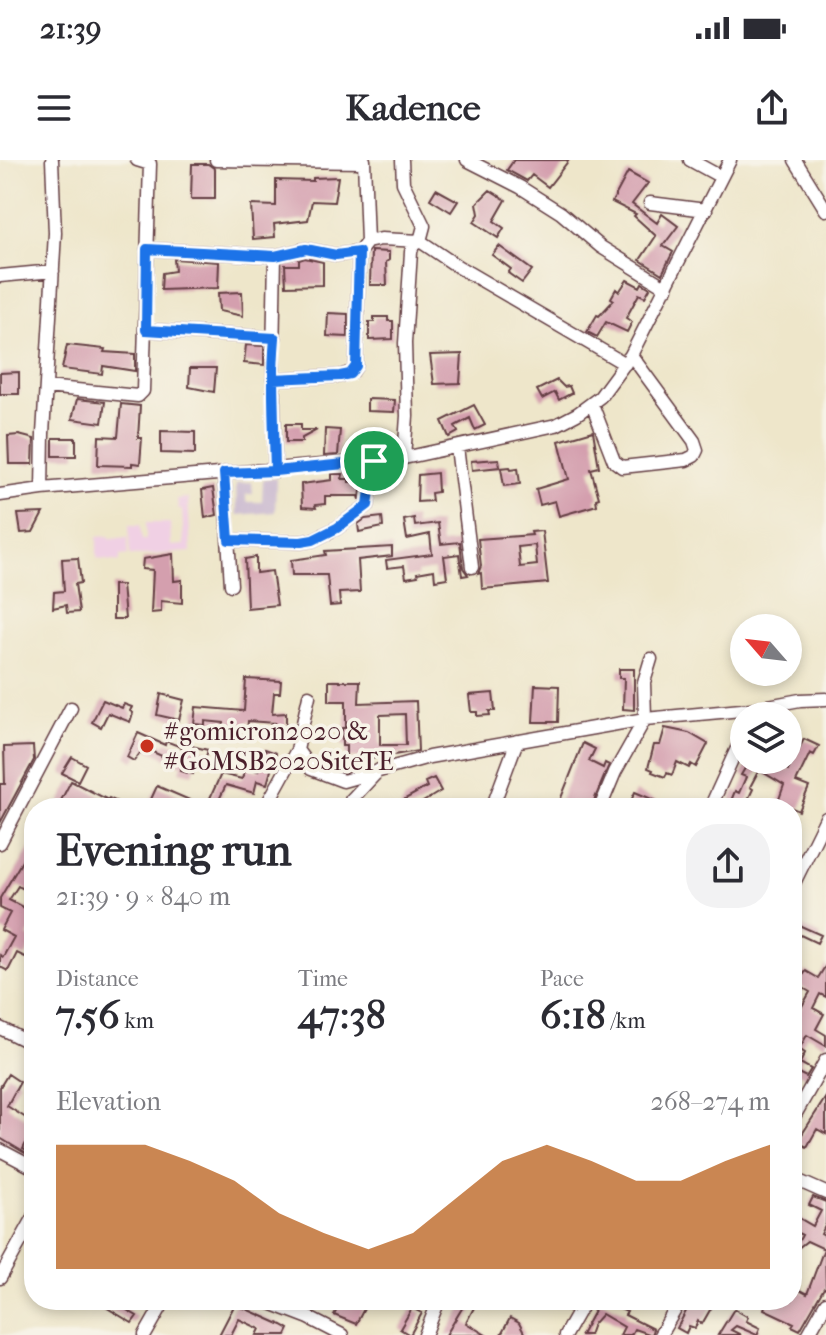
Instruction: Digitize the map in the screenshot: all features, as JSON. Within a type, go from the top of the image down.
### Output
[{"type":"street","points":[[42,489],[55,233],[52,160]]},
{"type":"street","points":[[46,387],[141,394],[146,330],[150,164],[137,160]]},
{"type":"street","points":[[216,160],[364,161],[356,366],[352,372],[340,376],[273,379]]},
{"type":"street","points":[[402,160],[403,183],[424,226],[420,241],[413,245],[411,252],[407,298],[404,458]]},
{"type":"street","points":[[467,160],[520,187],[561,213],[601,247],[667,288]]},
{"type":"street","points":[[690,160],[721,177]]},
{"type":"street","points":[[0,495],[404,458],[556,425],[592,404],[608,388],[628,359],[730,160]]},
{"type":"street","points":[[795,160],[826,210]]},
{"type":"street","points":[[650,203],[706,210]]},
{"type":"street","points":[[147,249],[275,256],[306,249],[336,255],[381,239],[420,241],[457,266],[628,359],[694,441],[697,450],[694,456],[686,460],[622,467],[614,461],[592,404]]},
{"type":"street","points":[[275,256],[275,471]]},
{"type":"street","points":[[0,276],[53,271]]},
{"type":"street","points":[[146,330],[275,338]]},
{"type":"street","points":[[457,447],[472,567]]},
{"type":"street","points":[[229,540],[301,542],[325,535],[368,505],[374,461]]},
{"type":"street","points":[[224,473],[231,585]]},
{"type":"street","points":[[604,798],[645,719],[644,682],[651,659]]},
{"type":"street","points":[[271,798],[297,750],[309,696]]},
{"type":"street","points":[[792,702],[826,699]]},
{"type":"street","points":[[24,798],[71,708]]},
{"type":"street","points":[[297,750],[311,769],[343,781],[429,757],[517,741],[645,719],[730,713]]},
{"type":"street","points":[[496,798],[517,741]]},
{"type":"street","points":[[715,798],[730,764]]},
{"type":"street","points":[[355,798],[379,770]]},
{"type":"street","points":[[343,781],[348,798]]},
{"type":"street","points":[[0,843],[24,798]]},
{"type":"street","points":[[802,867],[826,818]]},
{"type":"street","points":[[0,1028],[24,1040]]},
{"type":"street","points":[[802,1102],[826,1060]]},
{"type":"street","points":[[0,1150],[24,1163]]},
{"type":"street","points":[[802,1182],[826,1193]]},
{"type":"street","points":[[0,1278],[24,1235]]},
{"type":"street","points":[[808,1335],[826,1303]]},
{"type":"street","points":[[145,1335],[159,1310]]},
{"type":"street","points":[[288,1310],[342,1335]]},
{"type":"street","points":[[425,1335],[435,1310]]},
{"type":"street","points":[[565,1335],[579,1310]]},
{"type":"street","points":[[660,1335],[675,1310]]},
{"type":"shaded area","points":[[276,478],[275,512],[237,515],[236,483],[252,482],[253,494],[246,494],[246,502],[262,502],[263,480]]},
{"type":"shaded area","points":[[188,498],[191,552],[130,556],[129,525],[140,525],[142,540],[146,540],[146,523],[170,523],[171,546],[184,545],[182,510],[178,508],[177,499]]},
{"type":"shaded area","points":[[109,536],[110,539],[128,537],[128,555],[120,556],[120,562],[97,559],[97,537]]},
{"type":"building","points":[[514,160],[569,160],[548,187],[532,175],[527,181],[507,170]]},
{"type":"building","points":[[192,164],[208,164],[215,169],[215,199],[191,199]]},
{"type":"building","points":[[628,172],[648,183],[632,204],[657,223],[662,214],[678,226],[663,246],[673,252],[662,274],[640,260],[656,236],[634,216],[636,214],[612,202]]},
{"type":"building","points":[[338,177],[334,202],[312,201],[308,220],[274,224],[275,237],[253,239],[251,205],[276,206],[276,180],[313,181],[313,178]]},
{"type":"building","points":[[436,189],[458,201],[451,212],[430,199]]},
{"type":"building","points":[[490,190],[506,200],[494,221],[504,228],[498,238],[474,222],[479,214],[477,203]]},
{"type":"building","points":[[499,246],[532,270],[522,283],[508,273],[511,269],[492,255]]},
{"type":"building","points":[[371,251],[389,252],[387,285],[370,285]]},
{"type":"building","points":[[305,258],[323,262],[323,285],[286,286],[285,265],[299,265],[299,260]]},
{"type":"building","points":[[174,259],[219,262],[218,288],[161,290],[162,273],[175,271]]},
{"type":"building","points":[[627,280],[650,288],[645,297],[639,294],[626,318],[632,322],[627,332],[606,322],[597,337],[587,332],[597,315],[614,300],[611,298],[616,289],[619,292]]},
{"type":"building","points":[[242,292],[243,316],[219,311],[218,293]]},
{"type":"building","points":[[328,313],[348,314],[348,337],[327,336]]},
{"type":"building","points":[[374,317],[388,317],[388,321],[393,321],[393,339],[369,340],[369,322],[374,322]]},
{"type":"building","points":[[67,345],[135,354],[135,371],[103,366],[102,374],[62,369]]},
{"type":"building","points":[[246,345],[264,346],[264,365],[244,363]]},
{"type":"building","points":[[462,354],[460,383],[434,384],[430,355]]},
{"type":"building","points":[[190,368],[216,368],[214,392],[189,387]]},
{"type":"building","points":[[19,372],[19,394],[0,394],[0,373]]},
{"type":"building","points":[[557,380],[564,387],[569,386],[572,393],[559,400],[555,392],[542,399],[537,390]]},
{"type":"building","points":[[77,399],[105,402],[102,423],[72,419]]},
{"type":"building","points":[[367,399],[395,400],[394,412],[367,411]]},
{"type":"building","points":[[121,404],[140,406],[140,464],[98,465],[99,436],[118,437]]},
{"type":"building","points":[[474,405],[485,425],[475,430],[470,418],[455,426],[458,432],[449,437],[442,421]]},
{"type":"building","points":[[286,424],[301,424],[301,430],[317,430],[302,438],[302,442],[286,442]]},
{"type":"building","points":[[325,429],[340,430],[338,455],[324,456]]},
{"type":"building","points":[[161,431],[195,432],[195,454],[161,453]]},
{"type":"building","points":[[593,431],[599,467],[591,469],[599,498],[596,499],[597,505],[559,516],[555,501],[540,505],[536,489],[569,479],[559,441]]},
{"type":"building","points":[[8,436],[34,439],[33,464],[9,464]]},
{"type":"building","points":[[53,438],[76,438],[76,456],[53,456]]},
{"type":"building","points":[[499,459],[500,467],[472,470],[471,461]]},
{"type":"building","points":[[501,468],[518,468],[520,484],[504,486]]},
{"type":"building","points":[[437,473],[438,492],[431,493],[432,501],[417,502],[418,475]]},
{"type":"building","points":[[332,474],[343,474],[342,479],[349,479],[349,482],[362,481],[360,500],[359,496],[325,496],[325,504],[315,505],[316,508],[302,507],[301,484],[332,480]]},
{"type":"building","points":[[213,488],[217,515],[205,518],[202,490]]},
{"type":"building","points":[[43,513],[33,532],[21,533],[18,514]]},
{"type":"building","points":[[382,517],[383,527],[359,532],[358,524],[365,519]]},
{"type":"building","points":[[414,518],[415,526],[438,523],[441,544],[460,542],[463,568],[468,575],[462,576],[459,554],[444,556],[447,578],[435,580],[434,570],[406,578],[404,566],[387,568],[386,560],[432,554],[430,534],[407,539],[404,520]]},
{"type":"building","points":[[542,531],[548,583],[482,589],[481,573],[478,574],[481,566],[478,539],[532,535],[531,532]],"holes":[[[535,545],[537,565],[520,567],[518,547]]]},
{"type":"building","points":[[392,547],[392,556],[358,560],[360,592],[339,593],[340,605],[330,606],[327,575],[292,575],[291,560],[326,555],[325,551]]},
{"type":"building","points":[[173,554],[174,581],[182,580],[182,603],[161,601],[161,612],[151,613],[153,570],[142,569],[143,559]]},
{"type":"building","points":[[256,557],[256,573],[272,571],[277,605],[247,608],[245,559]]},
{"type":"building","points":[[78,558],[81,583],[75,584],[79,612],[67,613],[66,605],[53,608],[54,592],[64,591],[62,559]]},
{"type":"building","points":[[113,585],[122,585],[125,619],[113,619]]},
{"type":"building","points":[[619,669],[634,669],[634,710],[623,709],[624,678],[619,678]]},
{"type":"building","points":[[246,679],[281,681],[280,693],[274,693],[272,714],[286,713],[286,738],[275,738],[275,723],[248,721],[246,738],[223,738],[224,723],[205,721],[205,725],[194,724],[196,707],[244,711]]},
{"type":"building","points":[[329,681],[360,681],[359,703],[416,701],[418,751],[370,759],[346,758],[342,728],[346,728],[346,701],[329,701]],"holes":[[[405,714],[406,745],[380,745],[380,715]]]},
{"type":"building","points":[[535,685],[559,686],[558,722],[533,722]]},
{"type":"building","points":[[493,693],[495,711],[489,711],[490,715],[477,716],[477,712],[471,712],[469,695]]},
{"type":"building","points":[[161,694],[184,700],[179,720],[157,715]]},
{"type":"building","points":[[103,700],[122,708],[124,704],[132,707],[130,722],[108,713],[101,727],[92,722]]},
{"type":"building","points":[[665,728],[689,733],[708,744],[696,767],[691,764],[689,768],[677,762],[672,775],[667,773],[665,777],[648,768],[654,745],[660,745]]},
{"type":"building","points":[[138,733],[165,745],[166,741],[186,749],[187,745],[208,750],[205,760],[197,758],[193,774],[180,771],[182,765],[144,748],[134,761],[127,757]]},
{"type":"building","points":[[804,739],[819,746],[814,755],[810,753],[802,770]]},
{"type":"building","points":[[583,743],[595,749],[589,761],[603,768],[605,763],[609,765],[595,798],[561,798]]},
{"type":"building","points":[[33,746],[34,760],[0,823],[0,784],[5,784],[4,747]]},
{"type":"building","points":[[265,749],[276,753],[267,784],[257,781],[254,793],[226,785],[220,798],[210,798],[221,774],[242,779],[246,767],[258,771]]},
{"type":"building","points":[[72,757],[86,765],[78,781],[62,773]]},
{"type":"building","points":[[757,774],[750,787],[753,789],[749,798],[732,798],[735,791],[739,793],[746,777],[741,775]]},
{"type":"building","points":[[766,774],[800,774],[796,782],[809,787],[802,804],[802,798],[779,798],[784,785]]},
{"type":"building","points":[[434,778],[441,791],[429,798],[407,798],[427,787],[425,782]]},
{"type":"building","points":[[71,781],[104,798],[62,798]]},
{"type":"building","points":[[157,786],[185,798],[152,798]]},
{"type":"building","points":[[635,792],[649,798],[632,798]]},
{"type":"building","points":[[24,858],[24,889],[18,886],[9,900],[24,908],[24,956],[17,953],[8,971],[0,967],[0,955],[3,957],[14,937],[1,930],[10,913],[0,908],[0,898]]},
{"type":"building","points":[[802,926],[821,935],[817,943],[802,936]]},
{"type":"building","points":[[826,965],[826,997],[820,994],[813,1008],[824,1014],[816,1029],[826,1035],[826,1046],[807,1035],[802,1044],[802,1006],[810,992],[802,987],[802,973],[806,971],[818,978]]},
{"type":"building","points":[[802,1064],[811,1069],[806,1077],[802,1075]]},
{"type":"building","points":[[8,1074],[20,1082],[7,1106],[24,1117],[24,1152],[0,1138],[0,1087]]},
{"type":"building","points":[[826,1097],[826,1134],[817,1129],[807,1147],[802,1144],[802,1134]]},
{"type":"building","points":[[813,1197],[826,1202],[826,1224],[821,1234],[826,1237],[824,1249],[807,1241],[802,1245],[802,1220],[813,1226],[821,1211],[809,1205]]},
{"type":"building","points":[[825,1246],[826,1289],[800,1330],[792,1326],[794,1323],[766,1310],[802,1310],[802,1291],[807,1294]]},
{"type":"building","points":[[111,1310],[127,1310],[137,1316],[132,1323]]},
{"type":"building","points":[[232,1310],[248,1310],[289,1329],[286,1335],[257,1335],[260,1329],[239,1319],[231,1335],[219,1335]]},
{"type":"building","points":[[337,1310],[363,1310],[356,1324],[334,1315]]},
{"type":"building","points":[[411,1310],[422,1313],[410,1335],[400,1329]]},
{"type":"building","points":[[461,1310],[473,1310],[466,1323],[486,1335],[446,1335]]},
{"type":"building","points":[[595,1310],[622,1310],[627,1312],[625,1315],[653,1329],[651,1335],[634,1329],[631,1335],[620,1335],[624,1327],[602,1314],[589,1335],[581,1335]]},
{"type":"building","points":[[687,1310],[710,1310],[702,1324],[698,1321],[695,1328],[689,1326],[686,1333],[677,1328]]},
{"type":"building","points":[[733,1310],[760,1328],[757,1335],[736,1326],[731,1330],[741,1335],[718,1335]]},
{"type":"building","points":[[510,1318],[519,1323],[525,1335],[501,1335]]},
{"type":"place","name":"#gomicron2020 & #GoMSB2020SiteTE","points":[[147,746]]},
{"type":"route","points":[[374,461],[275,471],[273,379],[275,338],[146,330],[147,249],[275,256],[306,249],[336,255],[359,252],[356,366],[350,374],[340,376],[273,379],[275,471],[224,473],[229,540],[301,542],[325,535],[368,505],[374,461]]}]
